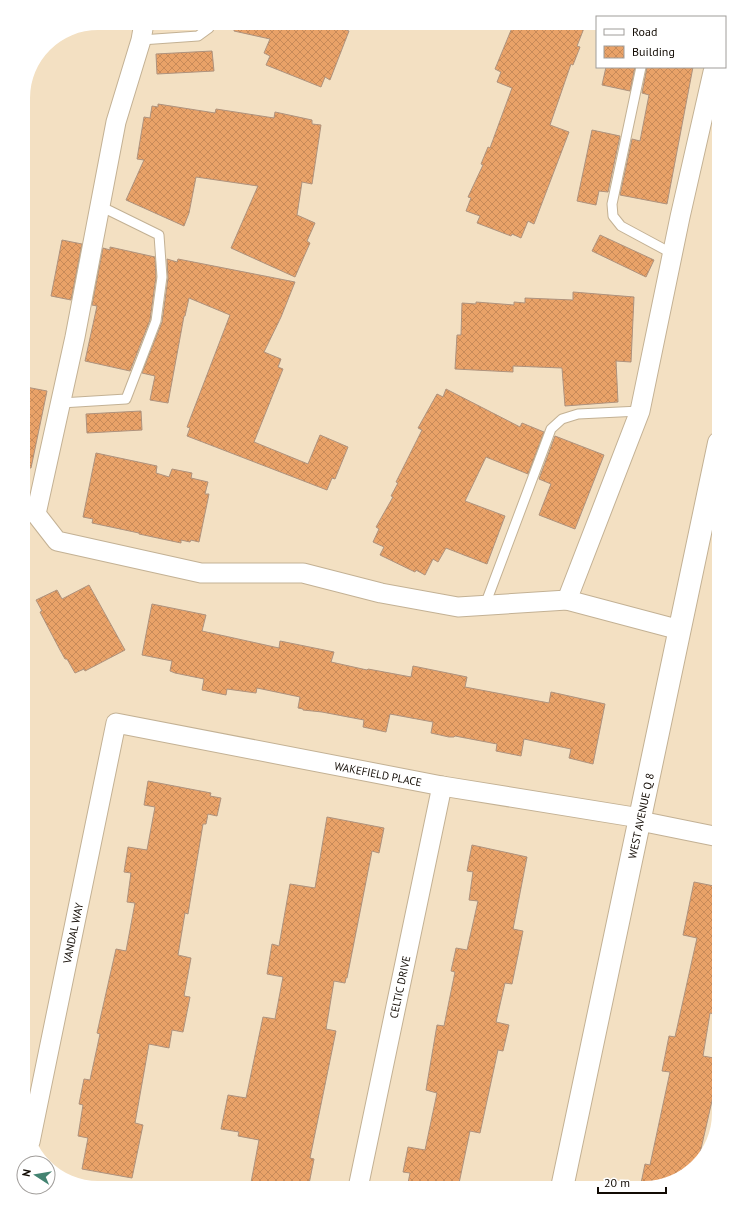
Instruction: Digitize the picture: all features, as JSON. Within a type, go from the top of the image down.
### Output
[{"type":"street","points":[[143,32],[116,122],[75,337],[36,514],[57,541],[200,573],[303,573],[381,593],[458,607],[567,600],[680,630]]},
{"type":"street","points":[[567,600],[640,411],[710,83]]},
{"type":"street","name":"WEST AVENUE Q 8","points":[[563,1181],[712,477]]},
{"type":"street","name":"WAKEFIELD PLACE","points":[[116,723],[442,786],[640,820],[712,835]]},
{"type":"street","name":"VANDAL WAY","points":[[32,1130],[116,723]]},
{"type":"street","name":"CELTIC DRIVE","points":[[359,1181],[442,786]]},
{"type":"lane","points":[[143,32],[198,36],[206,30]]},
{"type":"lane","points":[[641,68],[612,204],[613,216],[621,226],[673,254]]},
{"type":"lane","points":[[61,403],[126,400],[156,321],[162,277],[159,235],[100,206]]},
{"type":"lane","points":[[485,605],[551,429],[562,418],[578,414],[640,411]]},
{"type":"building","points":[[511,30],[583,30],[577,46],[580,47],[573,65],[571,64],[550,125],[569,132],[534,224],[528,221],[521,238],[512,234],[511,236],[477,223],[480,216],[466,211],[471,198],[468,197],[483,165],[481,164],[488,147],[490,148],[512,88],[497,82],[501,72],[495,69]]},
{"type":"building","points":[[234,31],[349,31],[330,80],[325,77],[321,87],[266,65],[270,56],[264,53],[270,39]]},
{"type":"building","points":[[212,51],[214,71],[157,74],[156,54]]},
{"type":"building","points":[[606,68],[635,68],[630,91],[602,85]]},
{"type":"building","points":[[647,68],[693,68],[667,204],[620,195],[632,139],[640,141],[649,95],[642,93]]},
{"type":"building","points":[[158,104],[215,113],[216,109],[274,118],[275,112],[312,120],[312,124],[321,125],[312,184],[302,182],[297,215],[315,223],[307,241],[310,243],[295,277],[231,248],[258,186],[196,177],[189,213],[184,226],[126,200],[144,160],[137,159],[144,117],[150,118],[152,106],[158,107]]},
{"type":"building","points":[[592,130],[620,136],[608,192],[599,191],[596,205],[577,201]]},
{"type":"building","points":[[600,235],[654,260],[646,277],[592,251]]},
{"type":"building","points":[[62,240],[82,244],[71,300],[51,296]]},
{"type":"building","points":[[110,247],[155,257],[156,277],[150,320],[130,371],[85,361],[97,306],[92,305],[103,248],[110,250]]},
{"type":"building","points":[[167,259],[177,262],[178,259],[295,282],[281,317],[264,352],[281,359],[278,367],[283,369],[254,442],[308,464],[320,435],[348,447],[335,479],[332,478],[327,490],[187,436],[190,428],[187,427],[230,315],[189,298],[184,316],[168,403],[150,400],[155,376],[142,373],[162,322],[168,278]]},
{"type":"building","points":[[573,292],[634,297],[631,362],[616,361],[618,402],[565,406],[562,368],[513,366],[513,372],[455,369],[457,335],[461,335],[462,303],[476,304],[476,302],[514,305],[514,302],[525,303],[525,298],[573,300]]},
{"type":"building","points":[[30,388],[47,391],[30,468]]},
{"type":"building","points":[[446,389],[520,427],[522,423],[544,432],[528,474],[486,457],[465,501],[505,516],[487,564],[446,548],[438,562],[433,559],[425,575],[416,570],[415,572],[380,555],[384,547],[373,542],[379,529],[376,527],[393,497],[391,496],[398,483],[396,482],[422,430],[418,428],[437,394],[443,397]]},
{"type":"building","points":[[141,411],[142,430],[87,433],[86,414]]},
{"type":"building","points":[[555,436],[604,455],[575,529],[539,515],[551,484],[539,479]]},
{"type":"building","points":[[96,453],[157,466],[156,473],[169,477],[172,469],[192,473],[191,478],[208,482],[205,494],[209,494],[199,542],[181,540],[181,543],[139,534],[92,523],[93,519],[83,517]]},
{"type":"building","points":[[89,585],[125,650],[85,671],[84,669],[75,673],[60,650],[40,612],[42,611],[36,600],[57,590],[62,599]]},
{"type":"building","points":[[152,604],[206,615],[202,631],[279,648],[280,641],[334,652],[331,662],[367,670],[411,677],[413,666],[467,677],[465,687],[549,703],[551,692],[605,704],[593,764],[569,758],[571,749],[524,739],[521,756],[496,751],[497,744],[431,733],[433,722],[390,714],[386,732],[363,727],[364,720],[303,710],[298,708],[300,697],[257,688],[256,693],[227,689],[226,695],[202,690],[204,679],[170,671],[172,661],[142,655]]},
{"type":"building","points":[[148,781],[211,793],[210,796],[221,798],[217,816],[208,814],[206,824],[203,824],[188,914],[185,913],[178,955],[191,958],[184,996],[190,997],[183,1032],[172,1030],[169,1048],[149,1044],[135,1123],[143,1125],[132,1178],[82,1169],[88,1138],[78,1136],[83,1105],[79,1104],[84,1079],[90,1080],[100,1034],[97,1033],[116,949],[126,951],[135,903],[127,902],[131,873],[124,872],[128,847],[147,850],[155,807],[144,805]]},
{"type":"building","points":[[327,817],[384,828],[379,853],[372,851],[347,978],[345,983],[334,981],[326,1029],[336,1031],[310,1158],[314,1159],[310,1181],[251,1181],[259,1140],[238,1136],[239,1132],[221,1129],[228,1095],[246,1098],[263,1017],[275,1019],[283,977],[267,974],[272,944],[279,946],[290,884],[315,888]]},
{"type":"building","points":[[472,845],[527,857],[513,929],[523,931],[512,984],[505,983],[496,1022],[509,1025],[503,1051],[498,1050],[480,1133],[470,1131],[459,1181],[408,1181],[410,1173],[403,1172],[408,1147],[425,1150],[437,1093],[426,1090],[437,1025],[444,1026],[455,972],[451,971],[456,948],[467,950],[478,901],[469,900],[473,872],[467,871]]},
{"type":"building","points":[[694,882],[712,886],[712,1013],[710,1013],[703,1056],[712,1058],[712,1101],[700,1152],[682,1170],[674,1174],[657,1180],[641,1181],[645,1164],[650,1165],[670,1072],[662,1071],[669,1036],[675,1037],[697,938],[683,935]]}]
